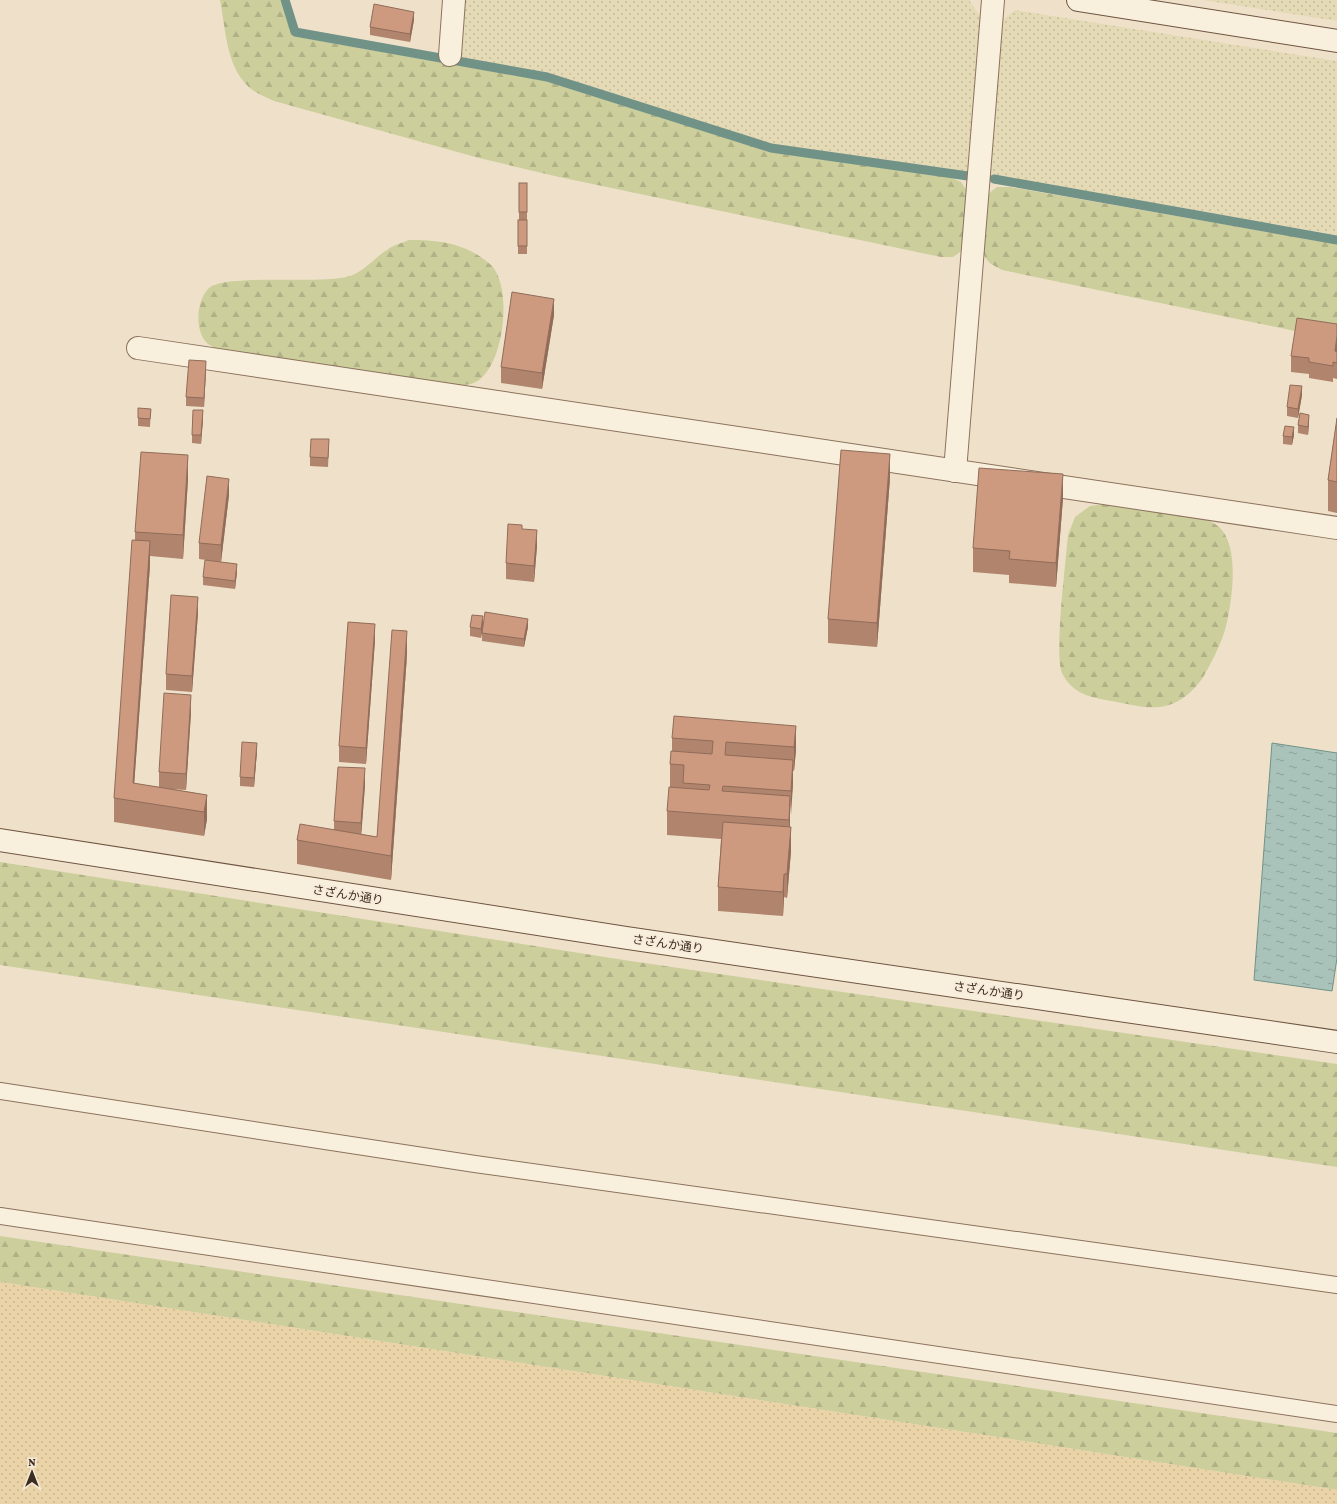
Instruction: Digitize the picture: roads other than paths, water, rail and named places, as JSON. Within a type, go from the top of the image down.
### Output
[{"type":"street","points":[[450,55],[454,0]]},
{"type":"street","points":[[955,471],[993,0]]},
{"type":"street","points":[[1078,0],[1337,41]]},
{"type":"street","points":[[138,348],[1337,528]]},
{"type":"street","name":"さざんか通り","points":[[0,840],[635,940],[1337,1042]]},
{"type":"lane","points":[[0,1091],[475,1164],[1337,1285]]},
{"type":"lane","points":[[0,1216],[1337,1414]]},
{"type":"water","points":[[1272,743],[1337,753],[1337,958],[1332,991],[1254,980]]},
{"type":"waterway","points":[[285,0],[295,32],[547,77],[771,148],[968,176]]},
{"type":"waterway","points":[[994,179],[1337,240]]}]
